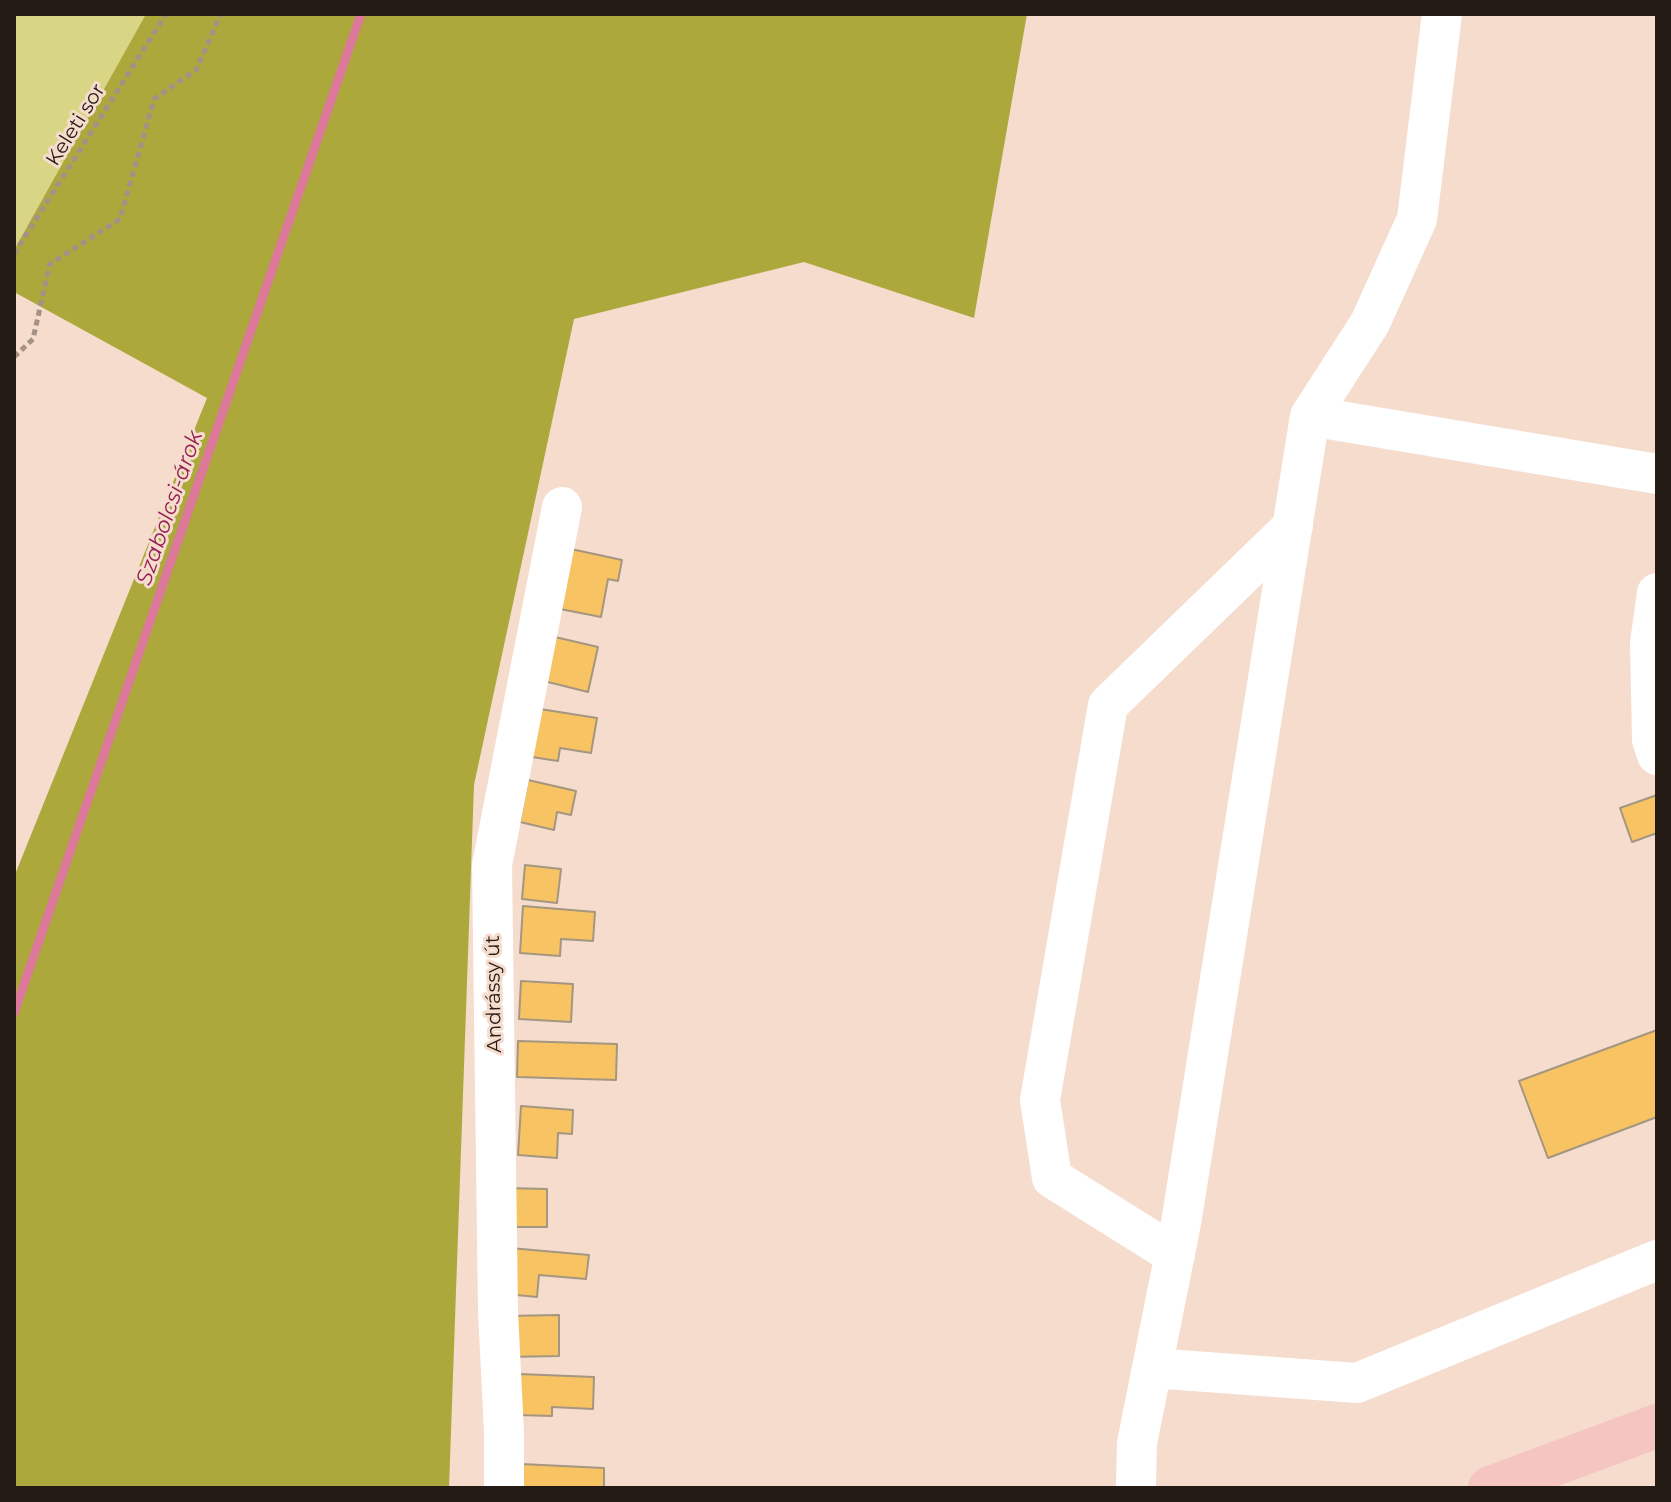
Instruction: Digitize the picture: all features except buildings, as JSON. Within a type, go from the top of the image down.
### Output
[{"type":"main road","points":[[1490,1488],[1557,1477],[1657,1426]]},
{"type":"street","points":[[1136,1488],[1137,1443],[1175,1255],[1310,416],[1370,323],[1417,219],[1442,14]]},
{"type":"street","points":[[1310,416],[1657,474]]},
{"type":"street","name":"Andrássy út","points":[[504,1488],[498,1311],[492,865],[562,507]]},
{"type":"street","points":[[1175,1255],[1052,1178],[1040,1100],[1108,705],[1293,526]]},
{"type":"street","points":[[1657,593],[1650,643],[1652,740],[1657,755]]},
{"type":"street","points":[[1152,1368],[1357,1383],[1657,1260]]},
{"type":"path","name":"Keleti sor","points":[[14,254],[166,14]]},
{"type":"path","points":[[14,357],[33,339],[50,264],[120,219],[154,99],[196,70],[221,14]]},
{"type":"shaded area","points":[[14,14],[146,14],[14,250]]},
{"type":"shaded area","points":[[146,14],[1027,14],[974,318],[804,262],[574,319],[474,785],[449,1488],[14,1488],[14,877],[207,398],[14,292],[14,250]]},
{"type":"waterway","name":"Szabolcsi-árok","points":[[14,1013],[361,14]]}]
